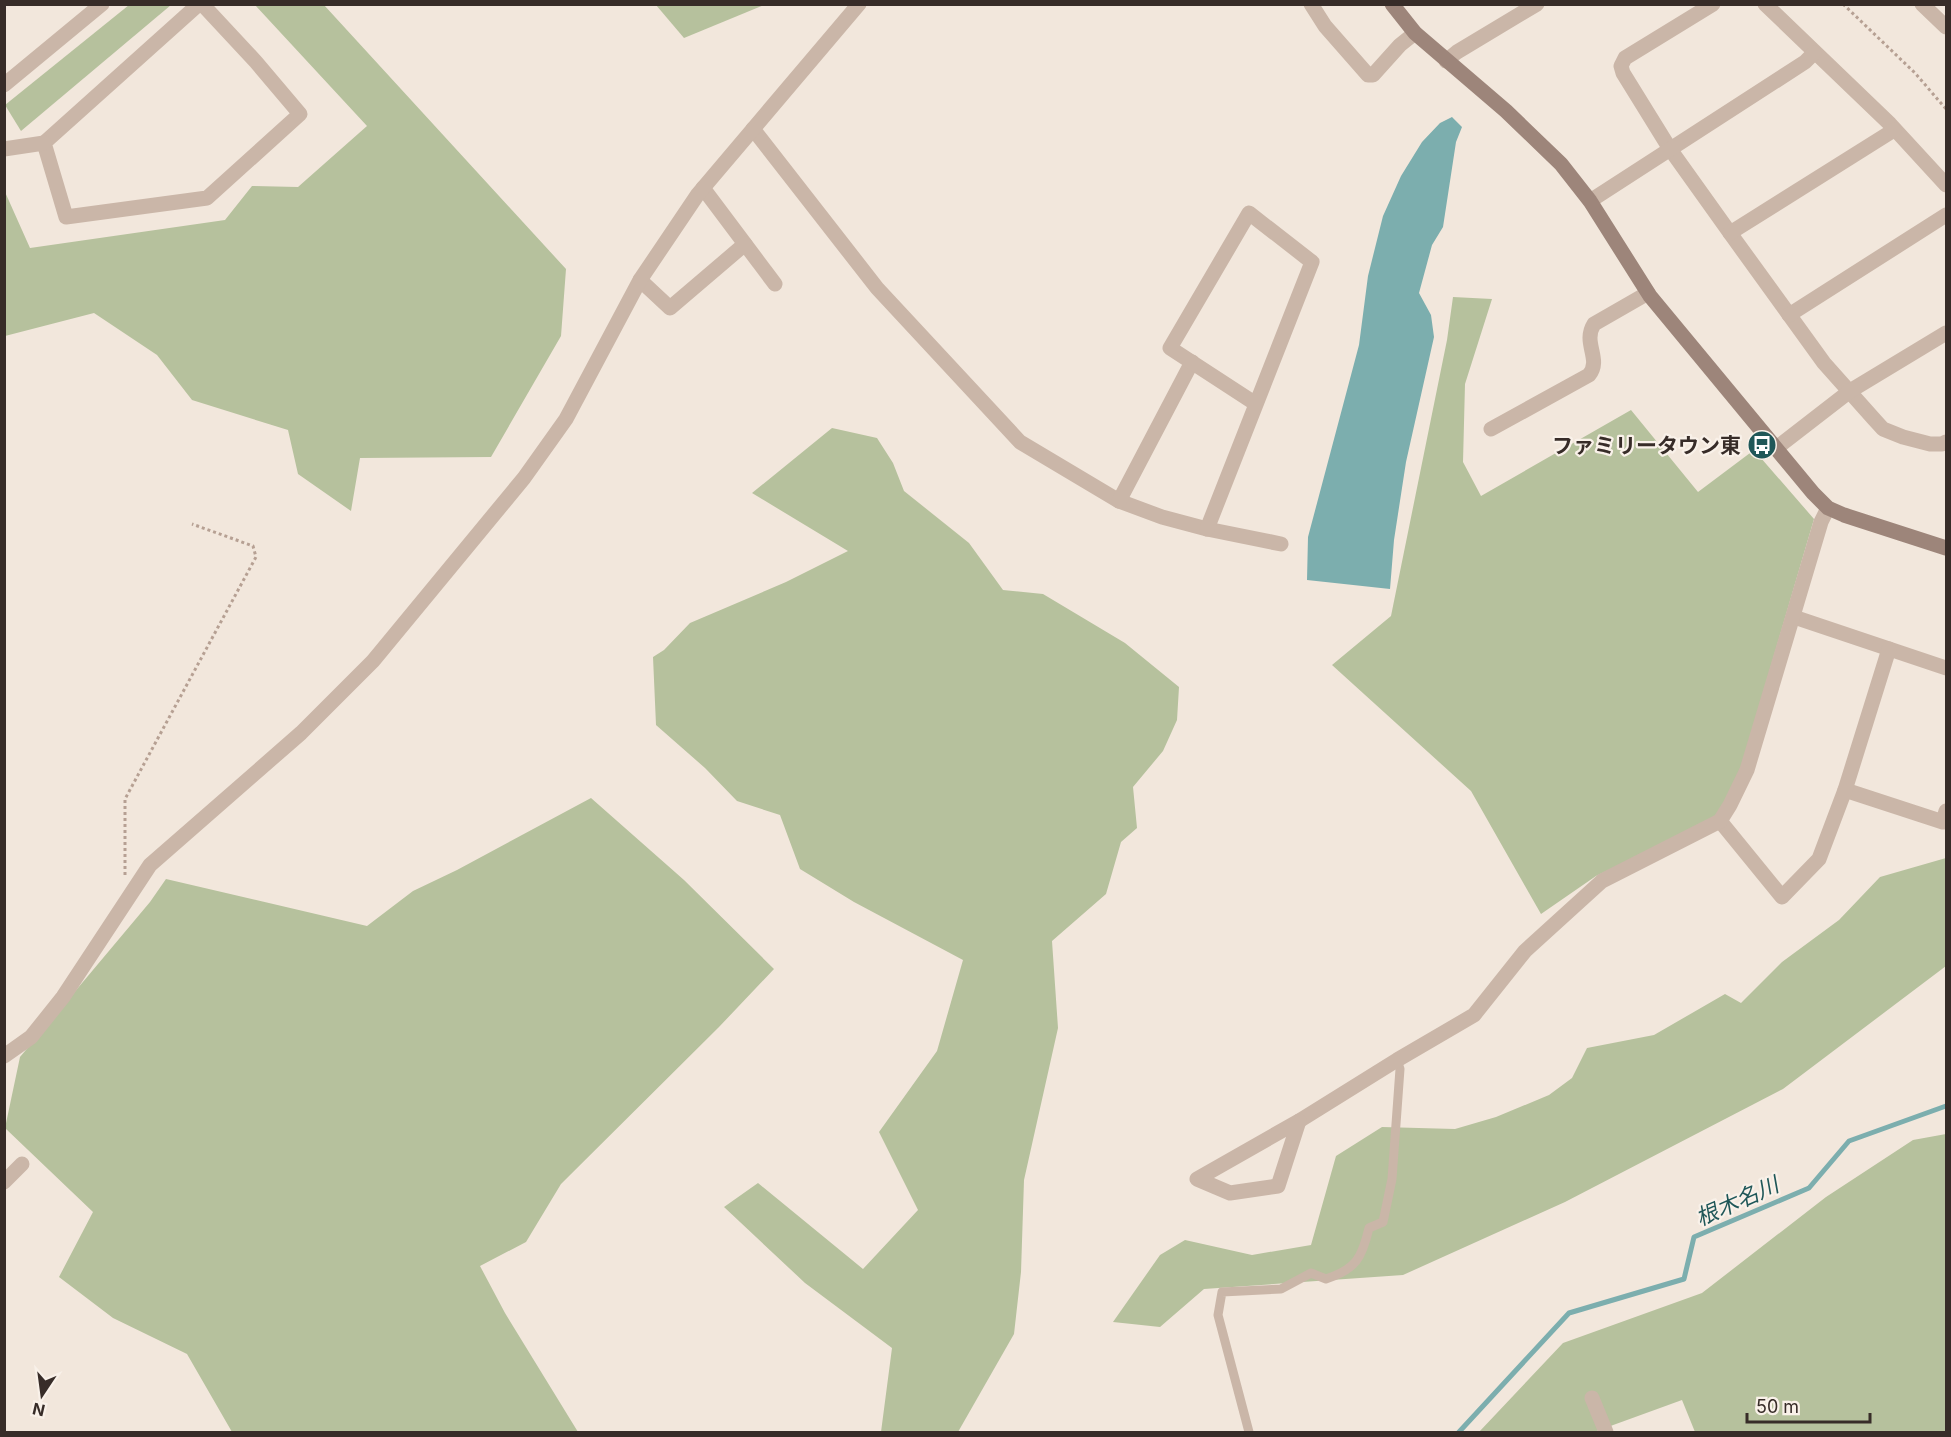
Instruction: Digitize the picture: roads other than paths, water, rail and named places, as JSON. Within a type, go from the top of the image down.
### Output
[{"type":"street","points":[[4,85],[102,4]]},
{"type":"street","points":[[4,149],[44,143],[200,4],[256,62],[300,114],[207,198],[66,217],[44,143]]},
{"type":"street","points":[[4,1056],[31,1037],[63,997],[150,865],[301,733],[372,661],[524,478],[566,419],[640,280],[704,188],[859,4]]},
{"type":"street","points":[[1311,4],[1325,26],[1368,75],[1373,75],[1400,45],[1415,33]]},
{"type":"street","points":[[1392,4],[1415,33],[1536,138],[1561,164],[1590,201],[1648,293],[1775,449],[1828,508],[1865,523],[1947,548]]},
{"type":"street","points":[[1446,61],[1537,4]]},
{"type":"street","points":[[1713,4],[1625,58],[1621,66],[1623,73],[1670,148],[1824,363],[1883,429],[1930,444],[1947,442]]},
{"type":"street","points":[[1765,4],[1947,185]]},
{"type":"street","points":[[1922,4],[1947,27]]},
{"type":"street","points":[[1590,201],[1805,62],[1814,53]]},
{"type":"street","points":[[753,129],[877,288],[1020,442],[1119,501],[1162,517],[1207,529],[1281,544]]},
{"type":"street","points":[[1730,233],[1894,130]]},
{"type":"street","points":[[704,188],[775,284]]},
{"type":"street","points":[[1207,529],[1312,262],[1249,213],[1170,348],[1256,404]]},
{"type":"street","points":[[1789,315],[1947,214]]},
{"type":"street","points":[[640,280],[670,308],[745,244]]},
{"type":"street","points":[[1491,429],[1589,375],[1594,363],[1589,339],[1594,324],[1648,293]]},
{"type":"street","points":[[1775,449],[1850,391],[1947,333]]},
{"type":"street","points":[[1119,501],[1192,362]]},
{"type":"street","points":[[1299,1121],[1278,1186],[1230,1193],[1197,1179],[1299,1121],[1474,1015],[1525,951],[1602,881],[1720,821],[1730,806],[1747,770],[1821,522],[1828,508]]},
{"type":"street","points":[[1794,617],[1947,668]]},
{"type":"street","points":[[1720,821],[1782,897],[1819,859],[1845,790],[1889,649]]},
{"type":"street","points":[[1845,790],[1943,822],[1947,811]]},
{"type":"street","points":[[4,1182],[22,1164]]},
{"type":"street","points":[[1592,1398],[1606,1432]]},
{"type":"lane","points":[[1249,1432],[1218,1315],[1222,1292],[1281,1288],[1311,1273],[1326,1279],[1344,1273],[1356,1263],[1364,1248],[1369,1228],[1383,1222],[1392,1179],[1400,1069],[1397,1060]]},
{"type":"water","points":[[1452,117],[1462,127],[1456,142],[1443,227],[1432,245],[1419,293],[1431,315],[1434,337],[1406,462],[1394,540],[1390,589],[1307,580],[1308,537],[1359,345],[1368,276],[1383,216],[1401,176],[1422,142],[1440,123]]},
{"type":"waterway","name":"根木名川","points":[[1459,1432],[1569,1313],[1684,1279],[1694,1237],[1809,1188],[1849,1141],[1946,1106]]},
{"type":"place","name":"ファミリータウン東","points":[[1762,445]]}]
